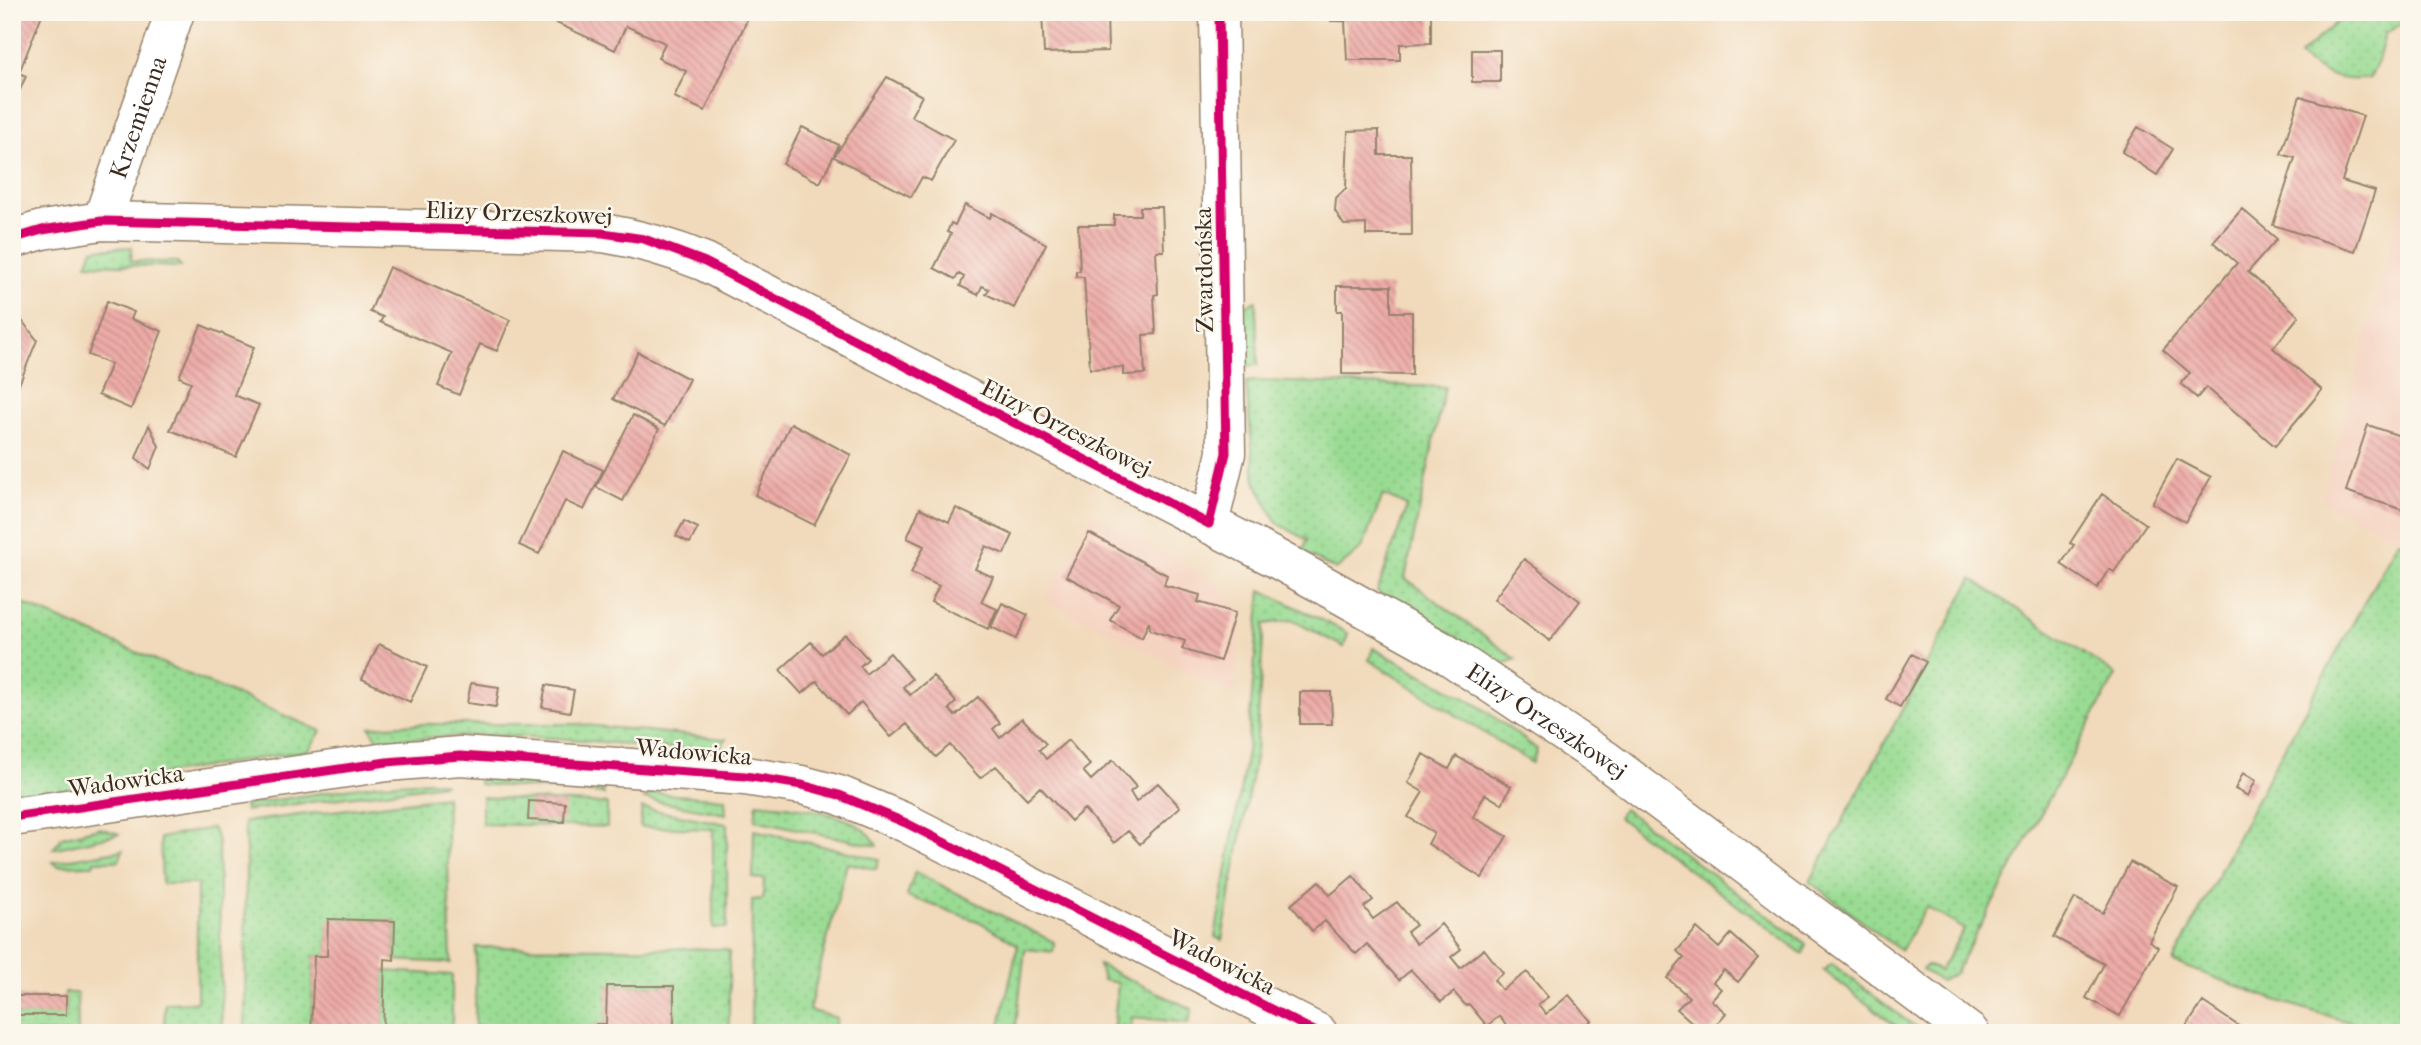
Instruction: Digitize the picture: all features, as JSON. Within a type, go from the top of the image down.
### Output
[{"type":"street","name":"Krzemienna","points":[[102,221],[175,12]]},
{"type":"street","name":"Zwardońska","points":[[1209,524],[1226,453],[1219,12]]},
{"type":"street","name":"Elizy Orzeszkowej","points":[[12,239],[42,230],[102,221],[603,233],[644,239],[705,262],[1209,524],[1442,651],[1604,758],[1970,1033]]},
{"type":"street","name":"Wadowicka","points":[[12,817],[387,762],[460,756],[627,765],[745,776],[802,785],[869,805],[906,822],[1318,1033]]},
{"type":"shaded area","points":[[2409,178],[2409,545],[2321,501]]},
{"type":"shaded area","points":[[1093,513],[1220,584],[1241,613],[1235,695],[1044,600]]},
{"type":"green space","points":[[2348,12],[2409,12],[2409,19],[2385,34],[2370,78],[2332,76],[2299,56]]},
{"type":"green space","points":[[132,247],[131,261],[177,262],[181,267],[87,264],[93,249]]},
{"type":"green space","points":[[1256,301],[1258,365],[1244,366],[1243,307]]},
{"type":"green space","points":[[1246,382],[1445,387],[1405,578],[1516,659],[1504,664],[1377,592],[1407,506],[1383,495],[1362,548],[1336,570],[1302,552],[1307,540],[1277,523],[1255,481]]},
{"type":"green space","points":[[2398,541],[2409,545],[2409,1033],[2386,1033],[2272,999],[2173,962],[2269,776]]},
{"type":"green space","points":[[1972,579],[2116,675],[1955,973],[1941,981],[1922,970],[1927,965],[1940,971],[1964,929],[1926,907],[1901,951],[1810,882]]},
{"type":"green space","points":[[1261,590],[1348,633],[1344,647],[1292,620],[1264,624],[1256,752],[1222,940],[1215,937],[1247,752]]},
{"type":"green space","points":[[12,599],[321,731],[309,750],[12,799]]},
{"type":"green space","points":[[1373,648],[1479,706],[1537,749],[1532,763],[1369,660]]},
{"type":"green space","points":[[418,724],[576,724],[726,739],[717,753],[571,739],[491,735],[378,740],[370,727]]},
{"type":"green space","points":[[479,778],[600,788],[604,794],[479,784]]},
{"type":"green space","points":[[434,781],[445,784],[245,811],[244,805],[378,784]]},
{"type":"green space","points":[[653,793],[725,799],[726,814],[644,799]]},
{"type":"green space","points":[[446,797],[451,963],[394,960],[395,921],[329,920],[327,956],[314,956],[311,1033],[245,1033],[244,822]]},
{"type":"green space","points":[[482,797],[607,804],[607,827],[482,824]]},
{"type":"green space","points":[[757,803],[806,809],[842,818],[869,834],[877,846],[755,820]]},
{"type":"green space","points":[[642,808],[727,824],[727,928],[713,928],[713,829],[640,827]]},
{"type":"green space","points":[[1624,809],[1806,944],[1803,954],[1618,817]]},
{"type":"green space","points":[[99,828],[120,834],[53,849],[62,837]]},
{"type":"green space","points":[[212,828],[218,841],[222,1031],[164,1033],[165,1003],[197,1002],[197,884],[162,884],[160,838]]},
{"type":"green space","points":[[754,830],[879,859],[876,869],[847,863],[809,1010],[837,1018],[833,1033],[751,1033],[752,900],[763,899],[764,879],[753,878]]},
{"type":"green space","points":[[123,850],[119,861],[58,866],[53,862]]},
{"type":"green space","points":[[915,872],[1054,942],[1053,952],[1025,949],[1015,1033],[998,1033],[1018,945],[980,922],[907,896]]},
{"type":"green space","points":[[476,947],[724,949],[729,952],[729,1028],[674,1028],[674,986],[608,986],[606,1024],[596,1024],[596,1033],[475,1033]]},
{"type":"green space","points":[[1832,964],[1923,1033],[1905,1033],[1823,970]]},
{"type":"green space","points":[[1099,965],[1192,1009],[1188,1023],[1132,1017],[1131,1033],[1113,1033],[1118,983],[1103,980]]},
{"type":"green space","points":[[384,971],[452,975],[452,1033],[383,1032]]},
{"type":"green space","points":[[65,993],[77,993],[78,1033],[12,1033],[12,1015],[66,1014]]},
{"type":"building","points":[[12,12],[43,12],[19,73],[26,76],[12,108]]},
{"type":"building","points":[[556,12],[729,12],[747,20],[705,111],[674,97],[686,71],[658,58],[665,43],[626,26],[615,50],[552,21]]},
{"type":"building","points":[[1042,12],[1107,12],[1108,51],[1044,53]]},
{"type":"building","points":[[1331,12],[1431,12],[1431,43],[1400,44],[1400,60],[1347,60],[1345,21],[1331,21]]},
{"type":"building","points":[[1472,50],[1500,50],[1500,82],[1472,82]]},
{"type":"building","points":[[887,77],[922,96],[911,116],[954,140],[931,181],[922,177],[911,197],[834,157]]},
{"type":"building","points":[[2300,96],[2363,116],[2342,181],[2375,191],[2355,251],[2273,225],[2295,158],[2281,154]]},
{"type":"building","points":[[802,127],[839,145],[820,183],[783,164]]},
{"type":"building","points":[[2138,127],[2173,149],[2157,175],[2122,152]]},
{"type":"building","points":[[1379,130],[1379,155],[1411,155],[1412,235],[1366,235],[1366,224],[1344,225],[1335,211],[1336,198],[1346,188],[1348,131]]},
{"type":"building","points":[[965,205],[990,218],[992,213],[1046,244],[1014,308],[986,294],[989,289],[982,286],[978,295],[960,286],[964,277],[959,274],[955,279],[934,268],[951,234],[947,232],[951,223],[955,225]]},
{"type":"building","points":[[1140,207],[1162,207],[1164,251],[1156,251],[1156,334],[1143,335],[1145,374],[1123,375],[1123,367],[1090,369],[1084,277],[1076,277],[1076,271],[1080,271],[1078,225],[1114,225],[1114,215],[1140,215]]},
{"type":"building","points":[[2242,209],[2277,239],[2248,272],[2299,316],[2273,348],[2322,390],[2275,446],[2206,387],[2197,398],[2181,384],[2190,373],[2163,350],[2237,263],[2213,242]]},
{"type":"building","points":[[389,267],[510,320],[497,351],[480,344],[459,395],[438,386],[452,353],[380,322],[383,317],[370,312]]},
{"type":"building","points":[[1337,286],[1391,286],[1391,312],[1412,312],[1412,375],[1342,374],[1342,311],[1337,311]]},
{"type":"building","points":[[107,301],[134,312],[131,319],[162,331],[131,409],[98,395],[111,364],[88,355]]},
{"type":"building","points":[[12,308],[37,340],[12,402]]},
{"type":"building","points":[[201,325],[254,347],[234,395],[259,405],[236,457],[170,430],[191,382],[179,377]]},
{"type":"building","points":[[638,352],[689,379],[665,426],[613,399]]},
{"type":"building","points":[[633,415],[659,429],[623,501],[596,487]]},
{"type":"building","points":[[791,423],[851,455],[814,525],[755,495]]},
{"type":"building","points":[[149,425],[159,446],[150,469],[136,458]]},
{"type":"building","points":[[2368,425],[2409,439],[2409,512],[2346,491]]},
{"type":"building","points":[[563,451],[603,470],[584,510],[565,501],[539,554],[519,545]]},
{"type":"building","points":[[2177,459],[2211,477],[2185,522],[2152,503]]},
{"type":"building","points":[[2102,494],[2146,524],[2114,572],[2109,569],[2097,588],[2061,564],[2074,545],[2070,543]]},
{"type":"building","points":[[920,508],[949,522],[956,508],[1013,535],[1004,554],[986,546],[975,569],[993,577],[981,602],[997,609],[988,629],[931,602],[939,586],[911,573],[924,546],[907,538]]},
{"type":"building","points":[[684,521],[698,528],[690,543],[676,536]]},
{"type":"building","points":[[1089,533],[1167,575],[1164,585],[1200,595],[1198,602],[1235,613],[1220,661],[1182,649],[1185,641],[1150,630],[1149,621],[1142,638],[1110,620],[1119,605],[1066,576]]},
{"type":"building","points":[[1524,559],[1580,601],[1550,641],[1494,599]]},
{"type":"building","points":[[1002,603],[1028,615],[1016,639],[991,627]]},
{"type":"building","points":[[845,634],[868,659],[860,666],[866,674],[890,653],[912,679],[903,687],[910,695],[933,676],[956,702],[949,709],[955,716],[978,697],[1000,723],[993,729],[1000,738],[1022,718],[1046,744],[1039,750],[1046,759],[1068,740],[1090,765],[1083,771],[1091,780],[1113,760],[1136,787],[1130,792],[1136,802],[1158,783],[1180,807],[1140,844],[1128,831],[1114,843],[1084,809],[1071,821],[1040,787],[1027,799],[996,766],[980,778],[950,745],[936,757],[907,724],[891,737],[861,702],[847,715],[817,681],[802,694],[780,670],[811,642],[822,654]]},
{"type":"building","points":[[379,644],[427,667],[410,702],[362,679]]},
{"type":"building","points":[[1912,654],[1926,662],[1900,707],[1886,699]]},
{"type":"building","points":[[471,683],[499,687],[496,707],[467,703]]},
{"type":"building","points":[[546,685],[574,690],[570,712],[542,707]]},
{"type":"building","points":[[1300,692],[1331,692],[1332,724],[1300,724]]},
{"type":"building","points":[[1423,754],[1449,769],[1456,756],[1511,786],[1502,804],[1485,794],[1473,817],[1507,836],[1482,878],[1428,844],[1434,833],[1408,817],[1423,792],[1408,783]]},
{"type":"building","points":[[2243,773],[2256,780],[2248,796],[2235,789]]},
{"type":"building","points":[[529,801],[565,803],[564,822],[528,820]]},
{"type":"building","points":[[2130,862],[2178,887],[2149,941],[2158,947],[2120,1016],[2086,998],[2104,964],[2054,937],[2075,898],[2103,913]]},
{"type":"building","points":[[1353,876],[1373,900],[1364,907],[1373,919],[1397,902],[1416,925],[1407,932],[1416,944],[1441,924],[1461,949],[1451,957],[1460,968],[1484,949],[1503,973],[1494,980],[1502,990],[1527,972],[1548,997],[1538,1004],[1546,1014],[1569,995],[1591,1021],[1577,1033],[1513,1033],[1499,1016],[1487,1026],[1469,1004],[1466,1006],[1454,992],[1441,1002],[1411,970],[1399,980],[1367,944],[1356,954],[1325,921],[1312,931],[1291,905],[1319,881],[1330,895]]},
{"type":"building","points":[[328,919],[395,921],[394,960],[385,959],[383,1033],[311,1033],[314,956],[327,956]]},
{"type":"building","points":[[1697,928],[1719,948],[1731,934],[1758,958],[1738,982],[1724,970],[1713,982],[1721,989],[1711,1000],[1726,1013],[1709,1033],[1704,1033],[1677,1009],[1689,997],[1667,978],[1684,958],[1677,951]]},
{"type":"building","points":[[607,986],[674,986],[674,1028],[668,1028],[669,1033],[596,1033],[596,1024],[606,1024]]},
{"type":"building","points":[[12,996],[66,996],[66,1015],[12,1015]]},
{"type":"building","points":[[2203,1002],[2249,1033],[2182,1033]]},
{"type":"cycle path","points":[[12,239],[42,230],[102,221],[603,233],[644,239],[705,262],[1209,524],[1226,453],[1219,12]]},
{"type":"cycle path","points":[[12,817],[387,762],[460,756],[745,776],[802,785],[839,795],[906,823],[1318,1033]]}]
